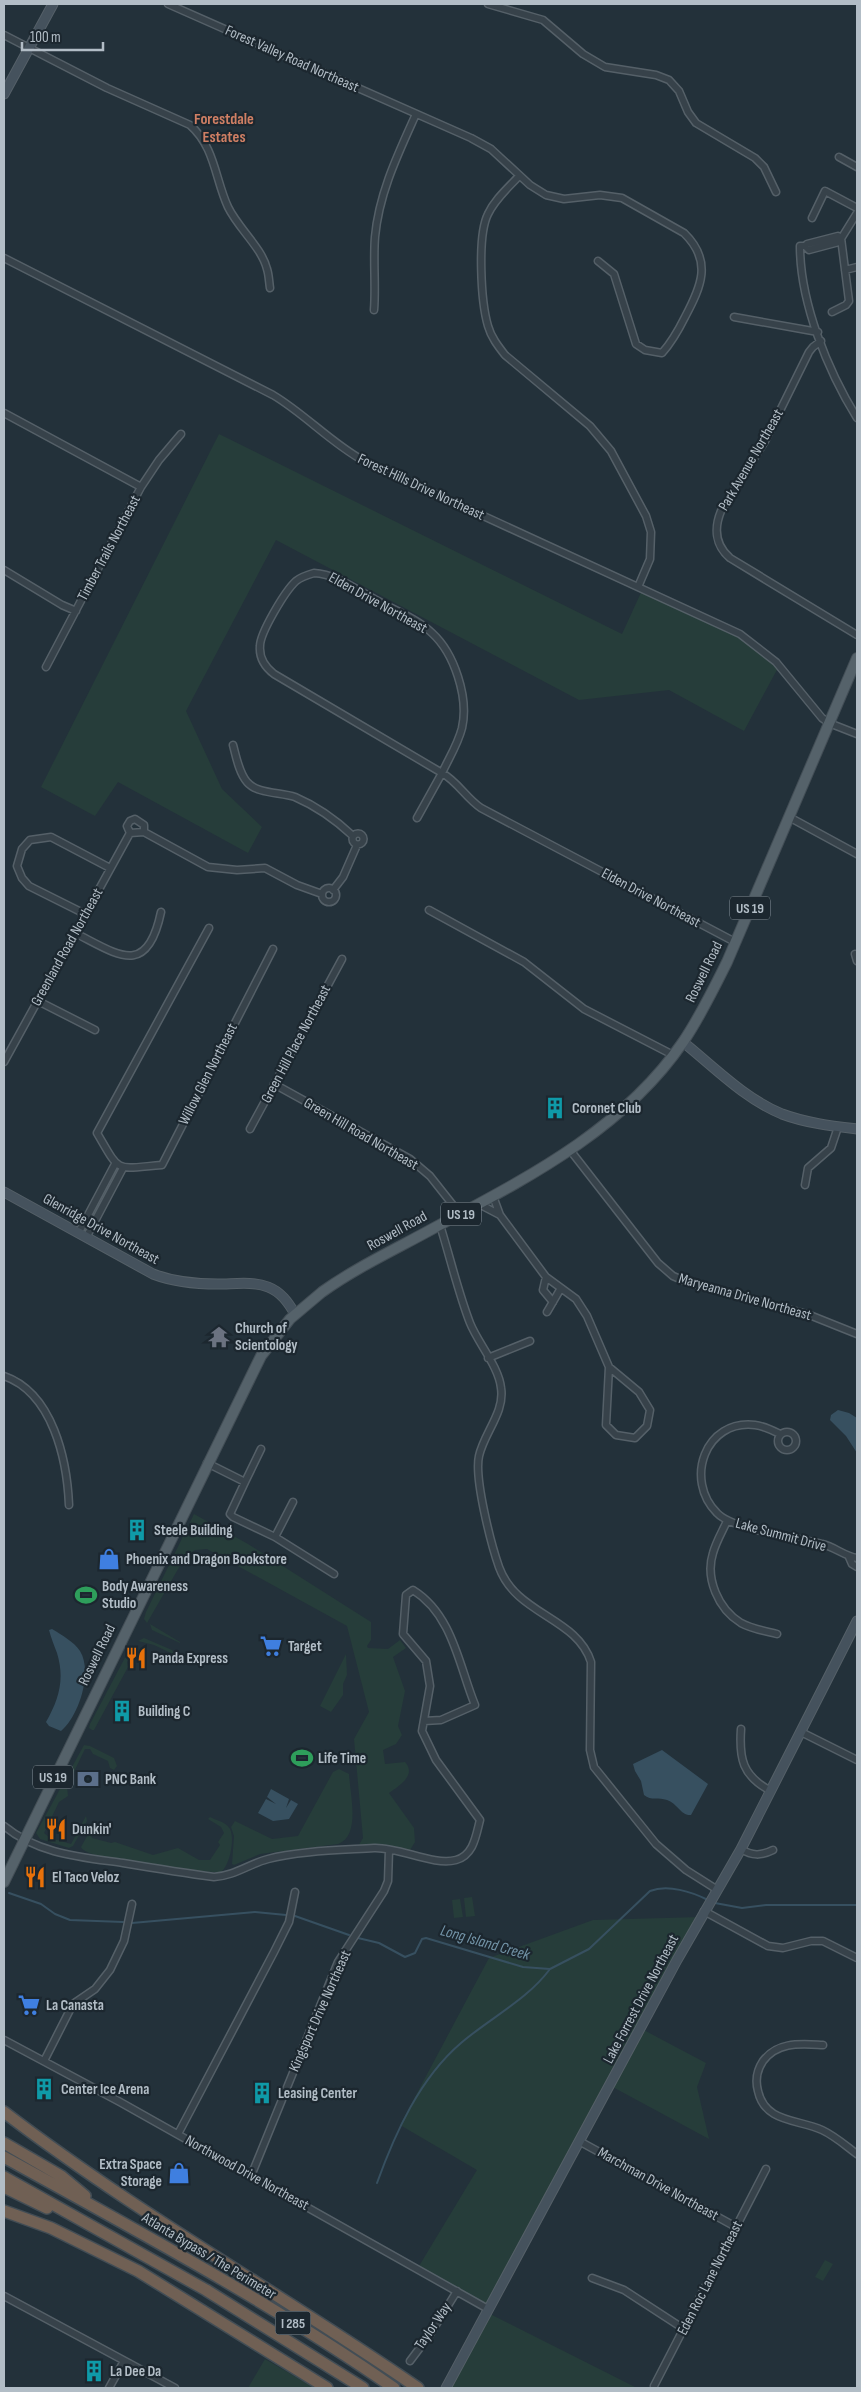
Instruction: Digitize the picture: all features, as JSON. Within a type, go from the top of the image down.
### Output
[{"type":"highway","points":[[4,2112],[118,2195],[308,2315],[418,2388]]},
{"type":"highway","points":[[4,2143],[61,2176],[106,2213]]},
{"type":"highway","name":"Atlanta Bypass / The Perimeter","points":[[4,2157],[106,2213],[329,2344],[394,2388]]},
{"type":"highway","name":"Atlanta Bypass / The Perimeter","points":[[4,2177],[206,2290],[363,2388]]},
{"type":"highway","points":[[4,2187],[43,2207],[75,2216]]},
{"type":"highway","points":[[4,2211],[51,2228],[138,2271],[328,2388]]},
{"type":"main road","name":"Roswell Road","points":[[4,1882],[23,1839],[261,1356],[295,1314],[333,1284],[538,1172],[570,1150],[628,1105],[673,1055],[683,1042],[708,999],[735,942],[857,658]]},
{"type":"street","points":[[4,94],[53,4]]},
{"type":"street","name":"Forest Valley Road Northeast","points":[[168,4],[482,144],[538,191],[556,198],[574,199],[600,195],[622,198],[684,233],[691,240],[700,257],[702,267],[700,284],[672,343],[662,353],[645,350],[636,344],[614,274],[598,261]]},
{"type":"street","points":[[488,4],[543,20],[583,54],[605,67],[656,75],[669,80],[679,91],[688,112],[696,123],[755,158],[764,167],[776,192]]},
{"type":"street","points":[[4,35],[107,88],[190,125],[211,151],[221,190],[236,222],[261,256],[267,268],[270,288]]},
{"type":"street","points":[[374,310],[373,259],[379,205],[385,186],[416,114]]},
{"type":"street","points":[[839,157],[857,167]]},
{"type":"street","points":[[519,176],[494,203],[483,228],[482,249],[488,325],[494,341],[505,355],[590,426],[611,451],[646,516],[651,532],[650,559],[638,586]]},
{"type":"street","points":[[812,218],[825,191],[857,208]]},
{"type":"street","points":[[832,312],[846,305],[849,301],[841,238],[857,213]]},
{"type":"street","points":[[841,238],[838,236],[803,246],[806,294],[821,342],[843,394],[857,418]]},
{"type":"street","name":"Forest Hills Drive Northeast","points":[[4,258],[273,395],[302,415],[345,450],[364,461],[728,627],[752,641],[776,662],[822,718],[829,723]]},
{"type":"street","points":[[845,270],[857,267]]},
{"type":"street","points":[[734,316],[818,332]]},
{"type":"street","name":"Park Avenue Northeast","points":[[821,342],[815,344],[809,352],[765,440],[721,511],[717,523],[717,535],[722,549],[730,558],[857,635]]},
{"type":"street","points":[[4,413],[141,487]]},
{"type":"street","name":"Timber Trails Northeast","points":[[46,667],[141,487],[159,460],[181,434]]},
{"type":"street","points":[[4,570],[62,605],[76,611]]},
{"type":"street","name":"Elden Drive Northeast","points":[[442,773],[459,738],[464,712],[462,695],[453,665],[441,643],[420,624],[331,576],[314,573],[298,579],[290,588],[262,637],[260,652],[266,667],[274,674],[453,780],[481,808],[735,942]]},
{"type":"street","points":[[829,723],[857,734]]},
{"type":"street","points":[[233,745],[249,784],[298,799],[342,825],[353,836],[352,840],[357,845],[343,877],[333,890]]},
{"type":"street","points":[[417,818],[442,773]]},
{"type":"street","points":[[789,818],[857,854]]},
{"type":"street","name":"Greenland Road Northeast","points":[[4,1062],[130,833],[128,826],[130,821],[135,819],[144,825],[144,832]]},
{"type":"street","points":[[130,833],[144,832],[201,865],[220,870],[265,868],[297,885],[322,894],[324,899],[330,901],[335,896],[333,890]]},
{"type":"street","points":[[85,914],[29,886],[22,878],[17,866],[22,849],[30,840],[51,836],[110,868]]},
{"type":"street","points":[[322,894],[326,889],[333,890]]},
{"type":"street","points":[[429,910],[524,962],[584,1009],[673,1055]]},
{"type":"street","points":[[75,933],[118,955],[133,956],[148,945],[159,923],[161,912]]},
{"type":"street","points":[[83,1234],[123,1168],[116,1164],[97,1133],[209,928]]},
{"type":"street","name":"Willow Glen Northeast","points":[[123,1168],[162,1165],[273,949]]},
{"type":"street","points":[[855,954],[857,962]]},
{"type":"street","name":"Green Hill Place Northeast","points":[[250,1129],[342,958]]},
{"type":"street","points":[[38,1001],[95,1030]]},
{"type":"street","points":[[683,1042],[750,1096],[767,1107],[806,1121],[857,1129],[857,1124]]},
{"type":"street","name":"Green Hill Road Northeast","points":[[274,1084],[410,1159],[430,1176],[460,1214]]},
{"type":"street","points":[[805,1185],[808,1168],[831,1148],[838,1127]]},
{"type":"street","name":"Maryeanna Drive Northeast","points":[[570,1150],[658,1263],[673,1276],[687,1282],[807,1314],[857,1334]]},
{"type":"street","points":[[83,1234],[116,1164]]},
{"type":"street","name":"Glenridge Drive Northeast","points":[[4,1192],[153,1274],[200,1284],[253,1284],[267,1286],[281,1295],[295,1314]]},
{"type":"street","points":[[493,1196],[500,1215],[546,1277],[576,1299],[609,1367],[639,1392],[650,1410],[646,1426],[636,1438],[616,1436],[606,1425],[609,1367]]},
{"type":"street","points":[[478,1204],[500,1215]]},
{"type":"street","points":[[440,1225],[470,1322],[498,1377],[502,1394],[496,1414],[481,1447],[478,1475],[500,1569],[508,1584],[520,1599],[575,1636],[588,1651],[591,1662],[590,1750],[598,1773],[656,1844],[715,1892]]},
{"type":"street","points":[[546,1277],[543,1290],[553,1302]]},
{"type":"street","points":[[547,1312],[561,1288]]},
{"type":"street","points":[[488,1358],[530,1341]]},
{"type":"street","points":[[4,1376],[15,1381],[32,1395],[50,1423],[64,1464],[69,1505]]},
{"type":"street","name":"Lake Summit Drive","points":[[780,1434],[754,1424],[735,1427],[722,1433],[710,1443],[702,1459],[701,1482],[709,1503],[727,1521],[825,1544],[850,1557],[857,1558]]},
{"type":"street","points":[[261,1449],[230,1514],[275,1537],[334,1574]]},
{"type":"street","points":[[207,1463],[245,1482]]},
{"type":"street","points":[[275,1537],[293,1502]]},
{"type":"street","points":[[727,1521],[712,1560],[712,1581],[716,1595],[726,1610],[738,1621],[758,1630],[777,1634]]},
{"type":"street","name":"Lake Summit Drive","points":[[850,1557],[852,1564],[857,1567]]},
{"type":"street","points":[[4,1826],[23,1839],[42,1848],[64,1854],[214,1877],[229,1875],[257,1862],[280,1856],[377,1848],[411,1853],[438,1861],[457,1860],[469,1852],[475,1841],[480,1820],[436,1760],[422,1731],[430,1686],[426,1661],[403,1634],[406,1595],[413,1590],[436,1612],[448,1630],[457,1649],[460,1664],[475,1705],[441,1720],[424,1721]]},
{"type":"street","name":"Lake Forrest Drive Northeast","points":[[446,2388],[740,1848],[857,1621]]},
{"type":"street","points":[[741,1729],[740,1748],[744,1766],[755,1781],[771,1790]]},
{"type":"street","points":[[801,1732],[857,1760]]},
{"type":"street","points":[[740,1848],[748,1854],[762,1855],[773,1850]]},
{"type":"street","name":"Kingsport Drive Northeast","points":[[252,2176],[338,1962],[384,1891],[388,1881],[389,1850]]},
{"type":"street","points":[[178,2134],[289,1922],[295,1892]]},
{"type":"street","points":[[44,2062],[73,2004],[95,1989],[110,1970],[124,1941],[132,1904]]},
{"type":"street","points":[[706,1908],[768,1946],[783,1948],[811,1941],[823,1942],[857,1958]]},
{"type":"street","name":"Northwood Drive Northeast","points":[[4,2040],[178,2134],[488,2309]]},
{"type":"street","points":[[823,2045],[790,2044],[769,2054],[761,2065],[757,2076],[759,2095],[764,2106],[774,2115],[789,2122],[822,2130],[857,2154]]},
{"type":"street","name":"Marchman Drive Northeast","points":[[579,2141],[736,2227]]},
{"type":"street","name":"Eden Roc Lane Northeast","points":[[654,2386],[766,2169]]},
{"type":"street","points":[[592,2278],[624,2290],[684,2329]]},
{"type":"street","name":"Taylor Way","points":[[410,2361],[430,2334],[456,2291]]},
{"type":"street","points":[[4,2296],[175,2388]]},
{"type":"street","points":[[109,2388],[124,2361]]},
{"type":"green space","points":[[219,434],[622,634],[644,586],[753,639],[779,666],[744,731],[669,690],[579,700],[276,540],[186,711],[222,789],[262,827],[248,853],[118,782],[95,816],[41,787]]},
{"type":"green space","points":[[194,1514],[248,1544],[371,1622],[371,1640],[367,1646],[368,1648],[388,1649],[400,1640],[406,1648],[393,1657],[405,1691],[398,1726],[402,1735],[396,1744],[383,1750],[385,1764],[405,1762],[408,1767],[408,1776],[389,1793],[414,1828],[415,1842],[410,1850],[356,1850],[363,1838],[354,1739],[369,1712],[347,1626],[207,1549],[195,1550],[185,1557],[147,1623],[144,1619]]},
{"type":"green space","points":[[150,1624],[180,1642],[180,1643],[152,1630]]},
{"type":"green space","points":[[144,1638],[172,1650],[175,1655],[154,1645],[138,1641]]},
{"type":"green space","points":[[129,1650],[133,1653],[127,1662],[128,1667],[94,1730],[92,1730],[89,1728],[90,1724]]},
{"type":"green space","points":[[346,1654],[347,1675],[343,1684],[343,1695],[331,1712],[320,1706]]},
{"type":"green space","points":[[84,1745],[114,1758],[117,1766],[114,1770],[110,1768],[108,1761],[93,1754],[90,1749],[85,1749],[67,1786],[68,1796],[59,1802],[44,1833],[50,1838],[71,1844],[86,1816],[87,1821],[73,1846],[69,1848],[40,1839],[36,1833]]},
{"type":"green space","points":[[339,1769],[349,1774],[352,1803],[352,1824],[345,1840],[338,1844],[260,1854],[234,1865],[232,1864],[234,1836],[231,1827],[235,1821],[272,1839],[298,1836],[333,1772]]},
{"type":"green space","points":[[210,1817],[226,1824],[231,1833],[232,1845],[229,1858],[221,1872],[170,1868],[123,1861],[102,1857],[88,1852],[81,1847],[91,1829],[92,1838],[111,1843],[115,1842],[153,1855],[178,1848],[199,1860],[210,1860],[220,1845],[218,1842],[224,1833],[221,1827],[208,1819]]},
{"type":"green space","points":[[472,1897],[475,1916],[466,1917],[464,1898]]},
{"type":"green space","points":[[460,1899],[463,1917],[454,1918],[452,1900]]},
{"type":"green space","points":[[701,1917],[640,2028],[706,2063],[697,2087],[709,2139],[609,2085],[484,2311],[637,2388],[446,2388],[483,2311],[416,2271],[477,2170],[400,2125],[489,1958],[593,1920]]},
{"type":"green space","points":[[825,2260],[833,2264],[823,2281],[815,2277]]},
{"type":"green space","points":[[265,2359],[315,2388],[248,2388]]},
{"type":"water","points":[[838,1410],[849,1413],[857,1418],[857,1453],[846,1436],[830,1420],[831,1415]]},
{"type":"water","points":[[52,1629],[68,1639],[80,1651],[84,1660],[85,1670],[82,1693],[78,1705],[68,1724],[61,1731],[49,1726],[46,1722],[57,1697],[60,1680],[59,1662],[49,1630]]},
{"type":"water","points":[[662,1750],[708,1784],[691,1815],[684,1814],[667,1800],[649,1798],[644,1795],[641,1781],[633,1764]]},
{"type":"water","points":[[271,1789],[289,1799],[286,1808],[291,1800],[298,1804],[289,1819],[273,1821],[258,1813],[266,1799],[276,1804],[267,1797]]},
{"type":"waterway","name":"Long Island Creek","points":[[358,1938],[379,1943],[405,1957],[415,1953],[422,1939],[426,1938],[523,1967],[550,1969],[589,1949],[650,1891],[664,1888],[672,1889],[695,1894],[708,1900]]},
{"type":"waterway","name":"Long Island Creek","points":[[9,1893],[41,1904],[55,1914],[70,1920],[123,1922]]},
{"type":"waterway","name":"Long Island Creek","points":[[715,1903],[742,1908],[766,1905],[857,1905]]},
{"type":"waterway","name":"Long Island Creek","points":[[132,1923],[255,1912],[286,1915]]},
{"type":"waterway","name":"Long Island Creek","points":[[295,1916],[349,1935]]},
{"type":"waterway","points":[[377,2183],[410,2107],[433,2073],[461,2043],[530,1990],[550,1969]]},
{"type":"place","name":"Coronet Club","points":[[555,1108]]},
{"type":"place","name":"Church of Scientology","points":[[219,1337]]},
{"type":"place","name":"Steele Building","points":[[137,1530]]},
{"type":"place","name":"Phoenix and Dragon Bookstore","points":[[109,1559]]},
{"type":"place","name":"Body Awareness Studio","points":[[86,1595]]},
{"type":"place","name":"Target","points":[[271,1646]]},
{"type":"place","name":"Panda Express","points":[[136,1658]]},
{"type":"place","name":"Building C","points":[[122,1711]]},
{"type":"place","name":"Life Time","points":[[302,1758]]},
{"type":"place","name":"PNC Bank","points":[[88,1779]]},
{"type":"place","name":"Dunkin'","points":[[56,1829]]},
{"type":"place","name":"El Taco Veloz","points":[[35,1877]]},
{"type":"place","name":"La Canasta","points":[[29,2005]]},
{"type":"place","name":"Center Ice Arena","points":[[44,2089]]},
{"type":"place","name":"Leasing Center","points":[[262,2093]]},
{"type":"place","name":"Extra Space Storage","points":[[179,2173]]},
{"type":"place","name":"La Dee Da","points":[[94,2371]]},
{"type":"district","name":"Forestdale Estates","points":[[224,128]]}]
